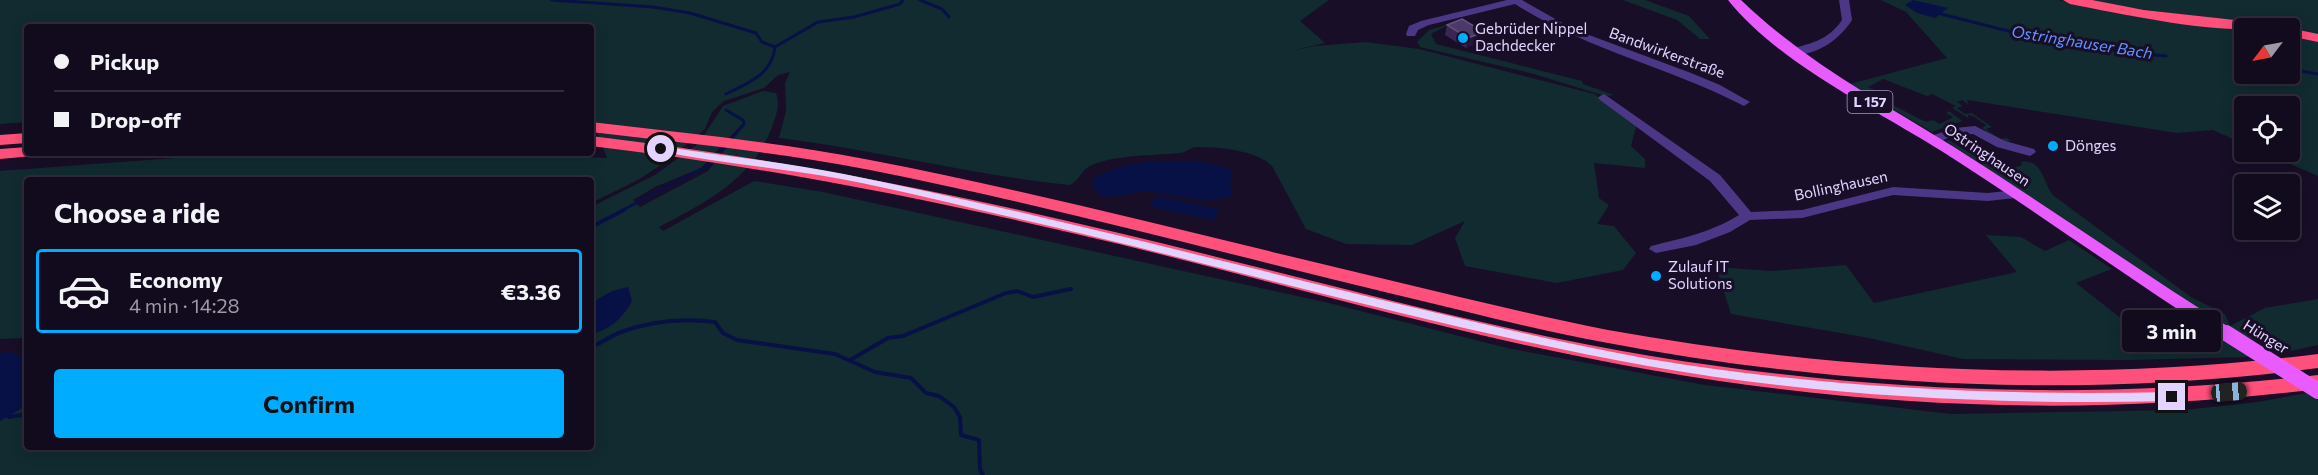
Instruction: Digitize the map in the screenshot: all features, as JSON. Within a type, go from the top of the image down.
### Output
[{"type":"highway","points":[[2070,0],[2144,14],[2234,24]]},
{"type":"highway","points":[[2300,34],[2318,38]]},
{"type":"highway","points":[[594,127],[772,148],[870,165],[1554,326],[1628,342],[1734,358],[1892,372],[2091,379],[2209,374],[2318,361]]},
{"type":"highway","points":[[0,140],[24,138]]},
{"type":"highway","points":[[594,141],[722,156],[842,176],[1020,216],[1506,333],[1721,374],[1937,396],[2004,398],[2172,397],[2318,382]]},
{"type":"highway","points":[[0,154],[24,152]]},
{"type":"main road","name":"Ostringhausen","points":[[1734,0],[1790,52],[1932,140],[2104,256],[2226,333]]},
{"type":"main road","name":"Hünger","points":[[2226,333],[2318,390]]},
{"type":"street","points":[[1790,52],[1818,45],[1834,36],[1846,20],[1844,0]]},
{"type":"street","points":[[1411,34],[1413,28],[1425,23],[1516,1]]},
{"type":"street","name":"Bandwirkerstraße","points":[[1516,1],[1581,37],[1705,81],[1744,102]]},
{"type":"street","points":[[1604,98],[1715,178],[1747,216]]},
{"type":"street","points":[[1932,140],[1955,132],[1974,130],[2001,144],[2030,152]]},
{"type":"street","name":"Bollinghausen","points":[[1656,249],[1691,242],[1725,229],[1747,216],[1802,214],[1893,191],[1988,197],[2015,194]]},
{"type":"green space","points":[[0,0],[1329,0],[1300,21],[1325,43],[1291,51],[1315,46],[1366,42],[1419,49],[1594,94],[1637,123],[1631,146],[1645,159],[1645,168],[1594,163],[1599,198],[1609,205],[1597,224],[1614,226],[1636,253],[1623,270],[1557,283],[1465,266],[1455,238],[1465,221],[1412,245],[1346,244],[1306,229],[1272,166],[1257,156],[1226,149],[1197,147],[1182,153],[1102,161],[1085,169],[1076,181],[1069,185],[1032,181],[779,138],[786,111],[785,83],[790,72],[778,75],[764,88],[724,101],[712,112],[705,129],[664,163],[638,180],[594,202],[594,177],[24,177],[24,338],[0,339],[0,171],[202,156],[607,158],[594,124],[594,24],[24,24],[24,122],[0,124]]},
{"type":"green space","points":[[1623,0],[1645,0],[1689,16],[1710,39],[1700,39],[1677,20]]},
{"type":"green space","points":[[1881,0],[2058,0],[2133,16],[2234,27],[2234,84],[2300,84],[2300,38],[2318,42],[2318,176],[2285,162],[2300,162],[2300,96],[2234,96],[2234,139],[2213,130],[2177,133],[1967,100],[1968,105],[1963,100],[1957,102],[1963,106],[1957,108],[1965,114],[1972,113],[1992,127],[1986,129],[2000,139],[2007,138],[2011,141],[2004,142],[1982,128],[1986,125],[1973,116],[1968,115],[1968,118],[1952,108],[1956,106],[1932,94],[1927,96],[1883,79],[1868,87],[1874,90],[1871,94],[1926,122],[1933,120],[1940,124],[1953,117],[1946,113],[1949,111],[1962,121],[1932,132],[1850,84],[1947,58],[1906,12]]},
{"type":"green space","points":[[2082,0],[2318,0],[2318,35],[2300,31],[2300,18],[2234,18],[2234,21]]},
{"type":"green space","points":[[1450,24],[1431,34],[1436,44],[1582,81],[1583,84],[1614,95],[1605,96],[1534,74],[1420,47],[1417,42],[1429,30]]},
{"type":"green space","points":[[763,91],[776,93],[777,112],[773,124],[765,143],[754,159],[741,174],[711,198],[659,227],[663,231],[754,181],[823,192],[1329,303],[1507,348],[1705,385],[1951,414],[2184,410],[2258,402],[2307,393],[2318,400],[2318,475],[0,475],[0,421],[24,407],[24,450],[594,450],[594,206],[655,175],[699,143],[723,106]],"holes":[[[742,124],[744,125],[708,171],[640,207],[633,200],[655,187],[701,168]]]},
{"type":"green space","points":[[1949,140],[1986,163],[2008,170],[2022,165],[2021,162],[2034,164],[2042,173],[2054,196],[2191,297],[2225,314],[2230,326],[2265,308],[2318,299],[2318,345],[2282,353],[2237,332],[2129,264],[1946,141]]},
{"type":"green space","points":[[1986,235],[2021,237],[2045,251],[2069,240],[2112,269],[2076,283],[2127,323],[2148,346],[2161,337],[2208,331],[2249,357],[2127,360],[1963,359],[1869,338],[1731,314],[1716,267],[1771,271],[1846,265],[1874,303],[2017,272]]},
{"type":"shaded area","points":[[1913,0],[1948,8],[1935,18],[1917,13],[1905,5]]},
{"type":"shaded area","points":[[1158,161],[1199,161],[1233,171],[1230,184],[1233,196],[1206,201],[1147,191],[1108,197],[1099,195],[1092,186],[1094,178],[1131,164]]},
{"type":"shaded area","points":[[1156,196],[1219,209],[1214,220],[1150,207]]},
{"type":"shaded area","points":[[628,287],[632,301],[615,322],[594,333],[594,301],[612,291]]},
{"type":"shaded area","points":[[9,352],[24,357],[24,407],[0,421],[0,353]]},
{"type":"building","points":[[1462,19],[1484,32],[1468,38],[1447,25]]},
{"type":"waterway","points":[[552,0],[653,7],[690,13],[756,33],[762,42],[775,47]]},
{"type":"waterway","points":[[775,47],[818,22],[854,17],[900,4],[903,0]]},
{"type":"waterway","points":[[920,0],[942,9],[949,17]]},
{"type":"waterway","name":"Ostringhauser Bach","points":[[1937,13],[2036,38],[2074,41],[2122,52],[2166,56]]},
{"type":"waterway","points":[[726,94],[758,77],[769,65],[775,47]]},
{"type":"waterway","name":"Ostringhauser Bach","points":[[2300,71],[2318,74]]},
{"type":"waterway","points":[[621,211],[709,165],[744,124],[743,120],[726,110]]},
{"type":"waterway","points":[[594,225],[624,210]]},
{"type":"waterway","points":[[850,360],[888,338],[903,336],[1006,293],[1017,291],[1033,297],[1071,289]]},
{"type":"waterway","points":[[594,346],[617,334],[644,325],[667,321],[715,322],[723,333],[737,340],[835,354],[875,372],[911,378],[926,393],[939,396],[954,407],[960,417],[961,435],[979,440],[980,469],[983,475]]},
{"type":"waterway","points":[[0,412],[9,417],[24,414]]},
{"type":"place","name":"Gebrüder Nippel Dachdecker","points":[[1463,38]]},
{"type":"place","name":"Dönges","points":[[2053,146]]},
{"type":"place","name":"Zulauf IT Solutions","points":[[1656,276]]},
{"type":"route","points":[[661,149],[722,156],[842,176],[1020,216],[1310,288],[1506,333],[1573,348],[1721,374],[1937,396],[2086,399],[2172,397]]}]
